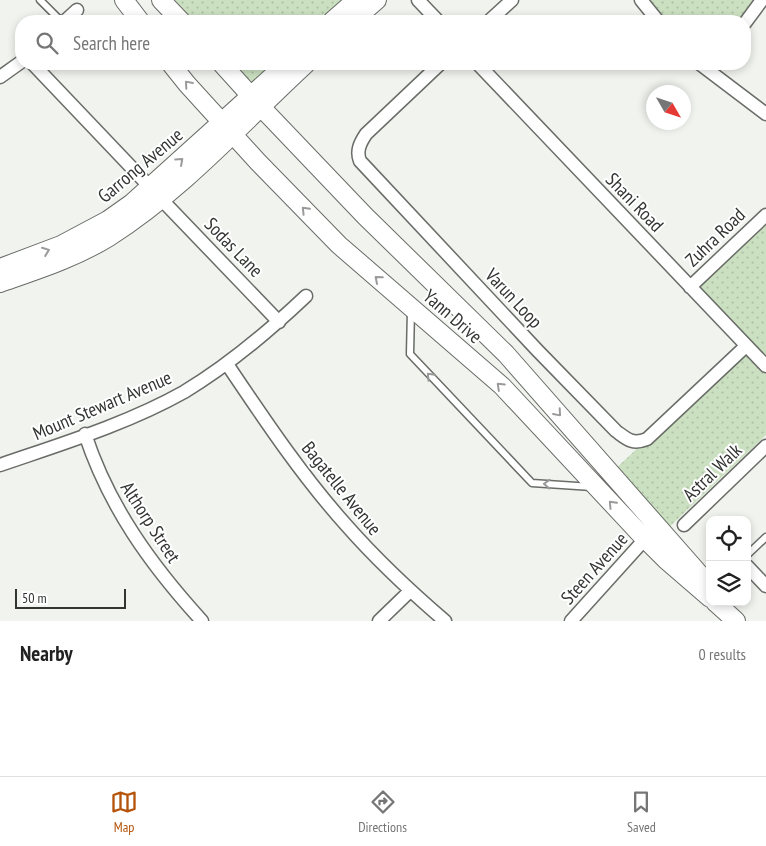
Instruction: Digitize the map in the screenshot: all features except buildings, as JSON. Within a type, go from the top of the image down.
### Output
[{"type":"street","points":[[124,0],[135,15]]},
{"type":"street","points":[[161,0],[176,15]]},
{"type":"street","points":[[339,15],[356,0]]},
{"type":"street","points":[[360,15],[376,0]]},
{"type":"street","points":[[418,0],[432,15]]},
{"type":"street","points":[[496,15],[512,0]]},
{"type":"street","points":[[641,0],[653,15]]},
{"type":"street","points":[[751,16],[764,0]]},
{"type":"street","points":[[71,15],[77,10]]},
{"type":"street","points":[[0,78],[15,67]]},
{"type":"street","name":"Sodas Lane","points":[[39,70],[279,322]]},
{"type":"street","name":"Yann Drive","points":[[176,70],[227,128],[339,245],[502,386],[645,539],[706,595]]},
{"type":"street","name":"Yann Drive","points":[[228,70],[365,216],[506,354],[706,581]]},
{"type":"street","name":"Garrong Avenue","points":[[256,101],[281,70]]},
{"type":"street","name":"Garrong Avenue","points":[[0,268],[60,246],[156,193],[215,152],[227,128],[256,101],[298,70]]},
{"type":"street","name":"Varun Loop","points":[[434,70],[366,134],[358,152],[360,161],[538,352],[616,430],[628,440],[638,442],[647,439],[746,346]]},
{"type":"street","name":"Shani Road","points":[[484,70],[766,366]]},
{"type":"street","points":[[713,70],[766,114]]},
{"type":"street","name":"Garrong Avenue","points":[[0,283],[72,256],[107,238],[142,214],[156,193]]},
{"type":"street","name":"Zuhra Road","points":[[690,287],[766,215]]},
{"type":"street","name":"Mount Stewart Avenue","points":[[0,466],[156,406],[182,392],[227,364],[279,322],[306,296]]},
{"type":"street","name":"Bagatelle Avenue","points":[[227,364],[330,506],[375,557],[445,621]]},
{"type":"street","name":"Althorp Street","points":[[86,434],[102,478],[132,533],[196,619]]},
{"type":"street","name":"Astral Walk","points":[[684,525],[766,446]]},
{"type":"street","name":"Steen Avenue","points":[[571,621],[645,539]]},
{"type":"street","points":[[751,570],[766,586]]},
{"type":"street","points":[[379,621],[410,591]]},
{"type":"street","points":[[719,606],[736,621]]},
{"type":"street","points":[[728,606],[741,621]]},
{"type":"lane","points":[[40,0],[56,15]]},
{"type":"lane","points":[[411,308],[410,354],[532,483],[596,487]]},
{"type":"lane","points":[[751,551],[766,537]]},
{"type":"green space","points":[[161,0],[356,0],[339,15],[176,15]]},
{"type":"green space","points":[[641,0],[762,0],[750,15],[653,15]]},
{"type":"green space","points":[[228,70],[279,70],[251,96]]},
{"type":"green space","points":[[766,215],[766,435],[663,533],[611,473],[746,346],[690,287]]}]
